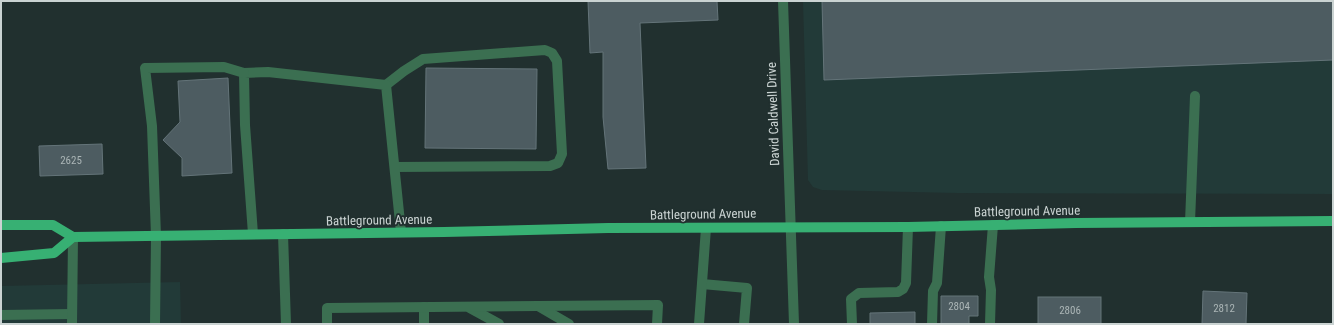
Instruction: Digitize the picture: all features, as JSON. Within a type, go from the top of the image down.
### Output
[{"type":"main road","name":"Battleground Avenue","points":[[73,237],[608,228],[791,226],[908,227],[1333,221]]},
{"type":"main road","points":[[1,225],[54,225],[73,237],[54,253],[1,258]]},
{"type":"street","name":"David Caldwell Drive","points":[[783,1],[794,324]]},
{"type":"street","points":[[155,324],[156,236],[152,126],[145,68],[224,67],[244,73],[268,72],[386,85],[423,59],[545,50],[552,53],[557,61],[562,154],[558,163],[550,166],[395,168]]},
{"type":"street","points":[[244,73],[245,125],[252,234]]},
{"type":"street","points":[[386,85],[401,232]]},
{"type":"street","points":[[1190,222],[1195,96]]},
{"type":"street","points":[[990,324],[992,290],[989,276],[993,225]]},
{"type":"street","points":[[932,324],[933,291],[937,284],[941,226]]},
{"type":"street","points":[[852,324],[851,298],[856,294],[898,292],[903,289],[906,283],[908,227]]},
{"type":"street","points":[[699,324],[706,228]]},
{"type":"street","points":[[283,234],[286,324]]},
{"type":"street","points":[[1,314],[34,319],[72,319],[73,237]]},
{"type":"street","points":[[702,284],[747,288],[744,324]]},
{"type":"street","points":[[327,324],[327,308],[658,305],[657,324]]},
{"type":"street","points":[[537,306],[569,324]]},
{"type":"street","points":[[424,307],[424,324]]},
{"type":"street","points":[[468,307],[499,324]]},
{"type":"shaded area","points":[[803,1],[1333,1],[1333,194],[957,193],[822,190],[813,187],[808,180]]},
{"type":"shaded area","points":[[180,282],[181,324],[1,324],[1,286]]},
{"type":"building","points":[[588,1],[717,1],[718,20],[640,23],[646,168],[608,169],[603,117],[603,52],[590,53]]},
{"type":"building","points":[[822,1],[1333,1],[1333,60],[824,80]]},
{"type":"building","points":[[426,68],[537,69],[536,149],[425,148]]},
{"type":"building","points":[[228,78],[232,173],[182,176],[182,158],[163,140],[180,122],[178,81]]},
{"type":"building","points":[[102,144],[103,174],[40,176],[39,146]]},
{"type":"building","points":[[1203,291],[1247,293],[1246,324],[1202,324]]},
{"type":"building","points":[[941,296],[978,296],[978,316],[969,316],[969,324],[941,324]]},
{"type":"building","points":[[1038,297],[1101,297],[1101,324],[1038,324]]},
{"type":"building","points":[[915,312],[915,324],[870,324],[870,313]]}]
